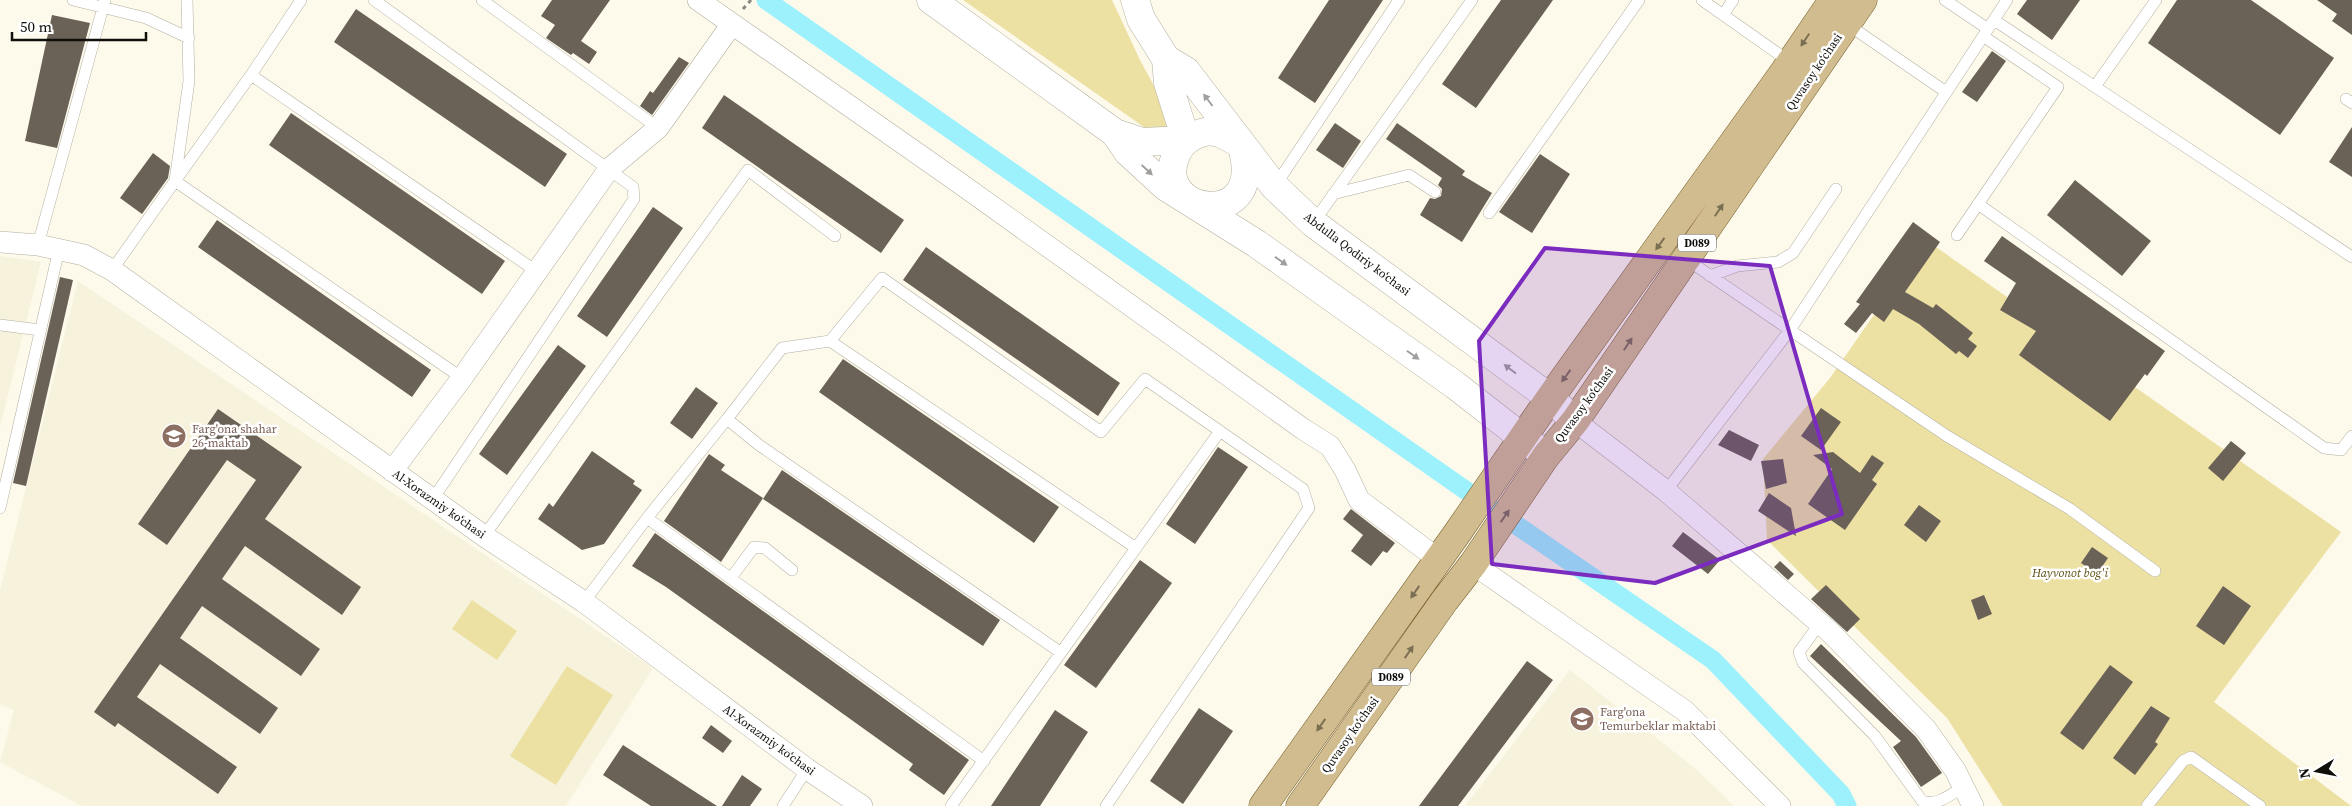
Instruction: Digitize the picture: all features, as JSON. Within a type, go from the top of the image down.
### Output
[{"type":"main road","name":"Quvasoy koʻchasi","points":[[1446,548],[1550,398],[1833,0]]},
{"type":"main road","name":"Quvasoy koʻchasi","points":[[1300,806],[1478,556],[1546,456],[1575,421],[1863,0]]},
{"type":"main road","name":"D089","points":[[1263,806],[1446,548]]},
{"type":"street","points":[[698,0],[1303,429],[1330,446],[1346,470],[1359,500],[1446,548]]},
{"type":"street","points":[[931,0],[1115,133],[1142,142],[1186,140],[1197,134],[1209,132],[1220,133],[1241,144],[1247,171],[1245,183],[1238,194],[1218,206],[1205,206],[1193,203],[1166,188],[1128,152],[1115,133]]},
{"type":"street","name":"Abdulla Qodiriy koʻchasi","points":[[1135,0],[1141,18],[1166,59],[1168,83],[1186,140]]},
{"type":"street","points":[[392,471],[462,378],[536,270],[609,169],[658,128],[732,24]]},
{"type":"street","name":"Abdulla Qodiriy koʻchasi","points":[[1166,59],[1186,71],[1274,186],[1313,223],[1550,398],[1575,421]]},
{"type":"street","points":[[1186,140],[1176,155],[1172,173],[1176,185],[1183,196],[1257,244],[1439,373],[1546,456]]},
{"type":"street","name":"Al-Xorazmiy koʻchasi","points":[[0,242],[38,245],[84,255],[112,270],[484,536],[584,602],[807,768],[862,806]]},
{"type":"street","points":[[1575,421],[1666,491],[1820,623],[1926,729],[1955,770],[1973,806]]},
{"type":"street","points":[[1478,556],[1685,711],[1780,806]]},
{"type":"lane","points":[[73,0],[104,4],[146,18],[188,38]]},
{"type":"lane","points":[[175,181],[189,81],[187,0]]},
{"type":"lane","points":[[112,270],[251,75],[301,0]]},
{"type":"lane","points":[[374,0],[633,187],[634,199],[433,499]]},
{"type":"lane","points":[[482,0],[658,128]]},
{"type":"lane","points":[[1274,186],[1399,0]]},
{"type":"lane","points":[[1313,223],[1472,0]]},
{"type":"lane","points":[[1489,213],[1639,0]]},
{"type":"lane","points":[[1702,0],[1790,62]]},
{"type":"lane","points":[[1723,15],[1733,0]]},
{"type":"lane","points":[[1945,0],[1988,28],[2096,85],[2352,257]]},
{"type":"lane","points":[[1666,491],[1790,330],[2007,0]]},
{"type":"lane","points":[[2096,85],[2156,0]]},
{"type":"lane","points":[[38,245],[104,4]]},
{"type":"lane","points":[[1846,24],[1946,92]]},
{"type":"lane","points":[[1957,235],[2058,86],[1988,28]]},
{"type":"lane","points":[[251,75],[536,270]]},
{"type":"lane","points":[[484,536],[748,170],[836,236]]},
{"type":"lane","points":[[1333,194],[1409,175],[1435,192]]},
{"type":"lane","points":[[175,181],[462,378]]},
{"type":"lane","points":[[1710,276],[1736,266],[1778,262],[1793,253],[1836,189]]},
{"type":"lane","points":[[1978,204],[2324,448],[2341,450],[2352,436]]},
{"type":"lane","points":[[0,508],[59,249]]},
{"type":"lane","points":[[1686,259],[1947,436],[2070,509],[2155,571]]},
{"type":"lane","points":[[584,602],[647,518],[782,348],[830,341],[882,278],[1101,432],[1145,379],[1304,489],[1309,508],[1106,806]]},
{"type":"lane","points":[[0,326],[40,330]]},
{"type":"lane","points":[[830,341],[1136,548]]},
{"type":"lane","points":[[727,419],[759,445],[1060,652]]},
{"type":"lane","points":[[951,806],[1220,431]]},
{"type":"lane","points":[[647,518],[984,761]]},
{"type":"lane","points":[[731,578],[754,547],[765,548],[792,570]]},
{"type":"lane","points":[[1820,623],[1799,652],[1802,663],[1875,736],[1922,801],[1930,804],[1938,802],[1963,787]]},
{"type":"lane","points":[[2147,806],[2183,761],[2191,757],[2260,806]]},
{"type":"lane","points":[[783,806],[807,768]]},
{"type":"highlighted area","points":[[1545,248],[1770,266],[1842,514],[1655,583],[1492,564],[1479,341]]},
{"type":"shaded area","points":[[0,256],[41,262],[0,427]]},
{"type":"shaded area","name":"Farg'ona shahar 26-maktab","points":[[78,281],[653,668],[566,806],[82,806],[0,762],[14,710],[0,704],[0,591]]},
{"type":"shaded area","name":"Farg'ona Temurbeklar maktabi","points":[[1570,670],[1696,769],[1734,806],[1465,806]]},
{"type":"green space","points":[[963,0],[1112,0],[1139,58],[1169,114],[1168,131],[1151,132]]},
{"type":"green space","name":"Hayvonot bog'i","points":[[1926,240],[2341,532],[2214,702],[2351,806],[2003,806],[1947,718],[1767,540],[1763,459],[1830,378]]},
{"type":"green space","points":[[472,600],[517,631],[497,660],[452,629]]},
{"type":"green space","points":[[567,666],[613,695],[556,785],[510,756]]},
{"type":"building","points":[[552,0],[610,0],[581,41],[597,52],[589,64],[573,53],[571,55],[546,38],[555,25],[541,16]]},
{"type":"building","points":[[1329,0],[1383,0],[1315,103],[1278,78]]},
{"type":"building","points":[[1501,0],[1553,0],[1476,108],[1442,84]]},
{"type":"building","points":[[2027,0],[2080,0],[2052,40],[2017,14]]},
{"type":"building","points":[[2177,0],[2251,0],[2334,58],[2280,135],[2148,43]]},
{"type":"building","points":[[2317,0],[2352,0],[2352,35],[2332,21],[2337,14]]},
{"type":"building","points":[[356,9],[567,154],[545,187],[334,42]]},
{"type":"building","points":[[52,15],[90,23],[57,148],[25,141]]},
{"type":"building","points":[[1992,51],[2006,61],[1977,102],[1962,92]]},
{"type":"building","points":[[679,57],[689,63],[652,115],[640,106],[650,91],[653,93]]},
{"type":"building","points":[[724,95],[904,220],[881,253],[702,128]]},
{"type":"building","points":[[291,113],[505,261],[482,294],[269,145]]},
{"type":"building","points":[[1335,123],[1361,141],[1343,168],[1316,150]]},
{"type":"building","points":[[1397,123],[1465,171],[1462,175],[1492,193],[1462,242],[1420,215],[1430,198],[1435,199],[1441,196],[1442,189],[1438,185],[1442,178],[1386,139]]},
{"type":"building","points":[[2352,127],[2352,177],[2329,162]]},
{"type":"building","points":[[153,153],[170,166],[168,178],[142,214],[120,198]]},
{"type":"building","points":[[1540,154],[1570,174],[1532,233],[1499,212]]},
{"type":"building","points":[[2075,180],[2151,241],[2122,276],[2047,215]]},
{"type":"building","points":[[653,207],[683,228],[607,337],[577,316]]},
{"type":"building","points":[[217,220],[431,370],[412,397],[198,247]]},
{"type":"building","points":[[1913,222],[1940,242],[1905,292],[1933,308],[1936,304],[1973,333],[1968,339],[1977,346],[1968,358],[1959,351],[1956,354],[1919,324],[1893,309],[1884,322],[1872,313],[1856,333],[1844,324],[1860,304],[1856,302]]},
{"type":"building","points":[[2002,236],[2165,351],[2147,376],[2145,374],[2110,421],[2019,355],[2036,331],[2000,310],[2016,283],[1984,261]]},
{"type":"building","points":[[926,247],[1120,383],[1098,416],[903,280]]},
{"type":"building","points":[[60,277],[73,280],[26,486],[13,483]]},
{"type":"building","points":[[558,345],[586,366],[507,475],[479,454]]},
{"type":"building","points":[[843,359],[1059,507],[1034,543],[819,392]]},
{"type":"building","points":[[696,387],[718,403],[692,439],[670,423]]},
{"type":"building","points":[[1821,408],[1841,422],[1821,450],[1801,436]]},
{"type":"building","points":[[218,409],[302,467],[265,519],[361,587],[342,615],[245,546],[222,579],[320,649],[301,676],[202,606],[180,638],[278,708],[260,734],[160,664],[137,697],[237,767],[218,794],[118,723],[115,727],[94,712],[256,480],[227,460],[167,545],[138,524]]},
{"type":"building","points":[[1729,430],[1759,445],[1751,461],[1718,445]]},
{"type":"building","points":[[2231,441],[2246,453],[2223,481],[2208,468]]},
{"type":"building","points":[[1218,447],[1248,467],[1195,544],[1166,524]]},
{"type":"building","points":[[592,451],[635,481],[633,484],[642,490],[604,544],[582,550],[538,519],[549,503],[553,507]]},
{"type":"building","points":[[1833,452],[1860,473],[1872,455],[1884,463],[1872,480],[1877,484],[1845,530],[1808,504],[1832,469],[1813,455]]},
{"type":"building","points":[[709,454],[725,465],[721,470],[763,498],[721,562],[664,521]]},
{"type":"building","points":[[1783,459],[1787,483],[1766,489],[1761,461]]},
{"type":"building","points":[[782,470],[1000,620],[983,646],[763,499]]},
{"type":"building","points":[[1769,493],[1791,508],[1796,536],[1758,511]]},
{"type":"building","points":[[1919,505],[1941,521],[1926,542],[1904,525]]},
{"type":"building","points":[[1351,509],[1395,543],[1387,553],[1383,551],[1371,566],[1351,551],[1363,535],[1343,519]]},
{"type":"building","points":[[1683,532],[1720,560],[1708,574],[1672,546]]},
{"type":"building","points":[[655,533],[969,760],[944,795],[909,770],[913,764],[666,587],[632,566]]},
{"type":"building","points":[[2092,547],[2108,558],[2097,574],[2081,563]]},
{"type":"building","points":[[1140,560],[1172,583],[1096,688],[1064,665]]},
{"type":"building","points":[[1780,561],[1794,574],[1788,580],[1774,567]]},
{"type":"building","points":[[1826,585],[1860,619],[1847,632],[1811,599]]},
{"type":"building","points":[[2223,586],[2251,606],[2224,645],[2196,626]]},
{"type":"building","points":[[1984,595],[1992,614],[1978,620],[1971,600]]},
{"type":"building","points":[[1821,644],[1916,737],[1942,773],[1921,787],[1893,747],[1901,741],[1810,656]]},
{"type":"building","points":[[1527,661],[1553,680],[1458,806],[1419,806]]},
{"type":"building","points":[[2110,665],[2133,682],[2083,750],[2060,733]]},
{"type":"building","points":[[2151,706],[2170,718],[2155,742],[2158,744],[2135,775],[2113,758]]},
{"type":"building","points":[[1199,708],[1233,731],[1183,804],[1150,781]]},
{"type":"building","points":[[1055,710],[1088,732],[1040,806],[991,806]]},
{"type":"building","points":[[711,725],[732,741],[723,753],[702,738]]},
{"type":"building","points":[[623,745],[717,806],[651,806],[603,775]]},
{"type":"building","points":[[742,775],[762,789],[750,806],[722,806]]},
{"type":"waterway","points":[[766,0],[1458,485],[1713,660],[1841,794],[1847,806]]},
{"type":"place","name":"Farg'ona shahar 26-maktab","points":[[174,436]]},
{"type":"place","name":"Farg'ona Temurbeklar maktabi","points":[[1582,719]]}]
